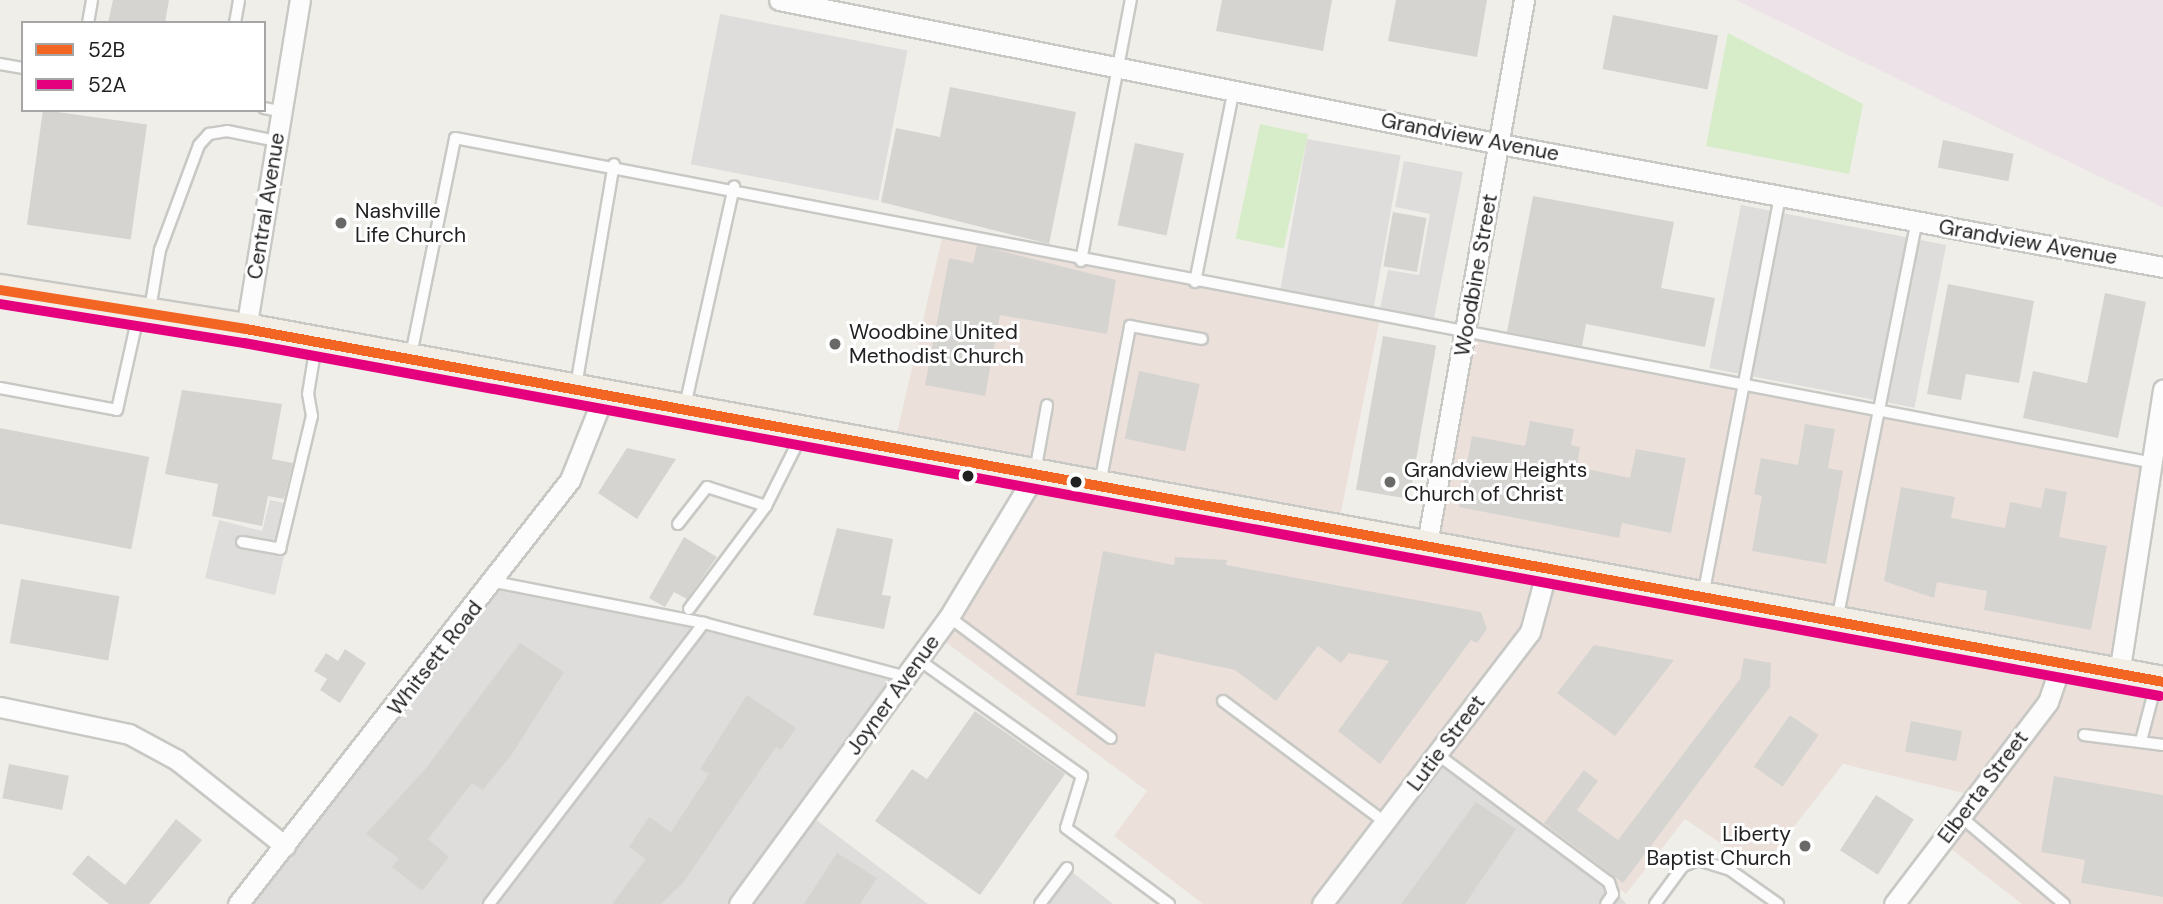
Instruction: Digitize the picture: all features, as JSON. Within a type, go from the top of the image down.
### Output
[{"type":"main road","points":[[0,290],[246,329],[1702,600],[2160,681]]},
{"type":"street","name":"Central Avenue","points":[[246,329],[276,141],[272,109],[300,0]]},
{"type":"street","name":"Grandview Avenue","points":[[779,0],[1118,65],[1500,144],[2163,267]]},
{"type":"street","name":"Woodbine Street","points":[[1426,549],[1524,0]]},
{"type":"street","points":[[2119,674],[2149,462],[2163,388]]},
{"type":"street","name":"Whitsett Road","points":[[238,904],[495,582],[570,480],[590,392]]},
{"type":"street","name":"Joyner Avenue","points":[[739,904],[908,677],[949,617],[1034,476]]},
{"type":"street","name":"Lutie Street","points":[[1322,904],[1530,632],[1547,570]]},
{"type":"street","name":"Elberta Street","points":[[1895,904],[2048,702],[2061,665]]},
{"type":"street","points":[[0,707],[129,734],[177,760],[285,846]]},
{"type":"lane","points":[[88,21],[92,0]]},
{"type":"lane","points":[[235,21],[239,0]]},
{"type":"lane","points":[[1081,261],[1131,0]]},
{"type":"lane","points":[[0,64],[21,68]]},
{"type":"lane","points":[[1195,282],[1234,89]]},
{"type":"lane","points":[[0,388],[117,410],[160,250],[199,145],[209,134],[227,131],[276,141]]},
{"type":"lane","points":[[410,359],[455,138],[734,186],[1081,261],[2149,462]]},
{"type":"lane","points":[[590,392],[614,164]]},
{"type":"lane","points":[[684,410],[734,186]]},
{"type":"lane","points":[[1702,600],[1780,196]]},
{"type":"lane","points":[[1836,624],[1917,221]]},
{"type":"lane","points":[[1099,488],[1130,326],[1202,339]]},
{"type":"lane","points":[[242,542],[280,549],[312,416],[308,394],[317,342]]},
{"type":"lane","points":[[1034,476],[1047,405]]},
{"type":"lane","points":[[689,609],[766,506],[802,432]]},
{"type":"lane","points":[[678,524],[707,487],[766,506]]},
{"type":"lane","points":[[495,582],[704,623],[908,677]]},
{"type":"lane","points":[[949,617],[1111,738]]},
{"type":"lane","points":[[489,904],[704,623]]},
{"type":"lane","points":[[919,660],[1082,776],[1066,828],[1169,904]]},
{"type":"lane","points":[[2141,741],[2160,681]]},
{"type":"lane","points":[[1223,701],[1385,822]]},
{"type":"lane","points":[[2084,735],[2163,745]]},
{"type":"lane","points":[[1437,754],[1609,882],[1613,894],[1606,904]]},
{"type":"lane","points":[[1961,817],[2064,904]]},
{"type":"lane","points":[[1655,904],[1683,866],[1698,860],[1730,870],[1779,904]]},
{"type":"lane","points":[[1040,904],[1067,868]]},
{"type":"shaded area","points":[[1736,0],[2163,0],[2163,207],[1986,122]]},
{"type":"shaded area","points":[[720,14],[907,50],[878,201],[691,164]]},
{"type":"shaded area","points":[[1307,139],[1401,155],[1373,310],[1280,294]]},
{"type":"shaded area","points":[[1404,161],[1463,172],[1433,323],[1379,313],[1388,270],[1419,275],[1430,214],[1395,207]]},
{"type":"shaded area","points":[[1741,205],[1946,245],[1914,408],[1709,368]]},
{"type":"shaded area","points":[[943,234],[1380,318],[1337,532],[1426,549],[1465,333],[2149,462],[2119,674],[2163,682],[2163,904],[2022,904],[1942,842],[1976,796],[1843,764],[1760,870],[1685,819],[1626,894],[1437,754],[1322,904],[1203,904],[1114,836],[1147,791],[936,635],[1034,476],[893,450]]},
{"type":"shaded area","points":[[270,500],[288,504],[276,554],[284,556],[275,595],[205,578],[219,520],[262,531]]},
{"type":"shaded area","points":[[495,582],[704,623],[908,677],[807,813],[928,904],[238,904]]},
{"type":"shaded area","points":[[1437,754],[1609,882],[1626,904],[1322,904]]},
{"type":"shaded area","points":[[1067,868],[1113,904],[1040,904]]},
{"type":"green space","points":[[1728,33],[1863,104],[1849,174],[1706,146]]},
{"type":"green space","points":[[1260,124],[1308,134],[1284,249],[1236,238]]},
{"type":"building","points":[[113,0],[169,0],[165,21],[108,21]]},
{"type":"building","points":[[1222,0],[1332,0],[1323,51],[1216,31]]},
{"type":"building","points":[[1396,0],[1487,0],[1477,57],[1388,41]]},
{"type":"building","points":[[1613,15],[1718,35],[1708,89],[1603,69]]},
{"type":"building","points":[[950,87],[1076,112],[1049,244],[881,202],[896,128],[940,137]]},
{"type":"building","points":[[43,112],[147,125],[131,239],[27,225]]},
{"type":"building","points":[[1943,140],[2014,154],[2008,181],[1938,167]]},
{"type":"building","points":[[1135,143],[1184,153],[1166,236],[1118,225]]},
{"type":"building","points":[[1533,196],[1674,222],[1661,288],[1715,298],[1705,347],[1586,324],[1582,346],[1507,332]]},
{"type":"building","points":[[1393,212],[1426,218],[1417,272],[1383,266]]},
{"type":"building","points":[[977,245],[1116,280],[1107,334],[1000,315],[985,396],[925,385],[949,258],[973,263]]},
{"type":"building","points":[[1948,284],[2034,301],[2019,383],[1966,374],[1961,400],[1927,394]]},
{"type":"building","points":[[2105,293],[2146,302],[2118,438],[2023,418],[2033,371],[2087,383]]},
{"type":"building","points":[[1383,336],[1436,345],[1409,499],[1356,490]]},
{"type":"building","points":[[1139,371],[1200,384],[1185,451],[1125,438]]},
{"type":"building","points":[[182,390],[282,404],[272,459],[293,463],[284,499],[268,496],[262,526],[212,516],[218,484],[165,474]]},
{"type":"building","points":[[1530,421],[1574,429],[1571,445],[1580,447],[1577,467],[1630,478],[1636,449],[1686,458],[1671,533],[1622,523],[1619,538],[1459,507],[1472,436],[1525,446]]},
{"type":"building","points":[[1805,424],[1835,429],[1828,468],[1843,471],[1826,564],[1752,551],[1762,496],[1754,494],[1761,458],[1798,465]]},
{"type":"building","points":[[0,428],[149,457],[131,549],[0,524]]},
{"type":"building","points":[[627,448],[676,459],[637,519],[598,493]]},
{"type":"building","points":[[1901,487],[1955,497],[1951,518],[2005,528],[2010,502],[2041,508],[2045,488],[2067,492],[2059,537],[2107,546],[2091,630],[1984,610],[1987,591],[1937,582],[1934,598],[1884,581]]},
{"type":"building","points":[[837,528],[893,539],[882,595],[891,596],[884,629],[813,615]]},
{"type":"building","points":[[684,537],[717,557],[687,599],[674,592],[665,607],[649,598]]},
{"type":"building","points":[[1103,551],[1174,565],[1175,557],[1227,560],[1226,565],[1481,612],[1487,629],[1477,643],[1471,640],[1380,764],[1338,731],[1389,661],[1349,653],[1341,663],[1318,646],[1276,701],[1235,670],[1155,653],[1145,707],[1076,695]]},
{"type":"building","points":[[21,579],[119,596],[108,660],[10,643]]},
{"type":"building","points":[[520,643],[564,672],[512,754],[483,790],[472,783],[428,839],[449,857],[422,891],[392,867],[399,859],[366,834],[427,767]]},
{"type":"building","points":[[1594,645],[1674,660],[1615,736],[1557,693]]},
{"type":"building","points":[[345,649],[366,663],[340,703],[320,690],[327,679],[314,671],[326,653],[338,661]]},
{"type":"building","points":[[1744,658],[1771,663],[1770,687],[1623,883],[1544,823],[1584,770],[1598,781],[1577,810],[1618,840],[1740,679]]},
{"type":"building","points":[[747,695],[796,728],[781,750],[776,747],[683,883],[661,904],[612,904],[646,859],[629,847],[649,817],[671,832],[709,774],[700,769]]},
{"type":"building","points":[[975,711],[1065,774],[980,895],[875,821],[912,769],[927,779]]},
{"type":"building","points":[[1790,715],[1819,735],[1783,787],[1754,767]]},
{"type":"building","points":[[1911,721],[1962,731],[1956,761],[1905,751]]},
{"type":"building","points":[[9,764],[69,776],[62,810],[2,798]]},
{"type":"building","points":[[2054,776],[2163,795],[2163,897],[2081,883],[2085,860],[2041,852]]},
{"type":"building","points":[[1876,795],[1914,820],[1878,875],[1840,850]]},
{"type":"building","points":[[1476,802],[1516,829],[1465,904],[1401,904]]},
{"type":"building","points":[[176,819],[202,840],[149,904],[109,904],[72,874],[88,855],[125,885]]},
{"type":"building","points":[[837,853],[877,878],[860,904],[804,904]]},
{"type":"transit line","name":"52B","points":[[0,290],[246,329],[2163,682]]},
{"type":"transit line","name":"52A","points":[[0,304],[244,343],[2160,696]]},
{"type":"place","name":"Nashville Life Church","points":[[341,223]]},
{"type":"place","name":"Woodbine United Methodist Church","points":[[835,344]]},
{"type":"place","name":"Grandview Heights Church of Christ","points":[[1390,482]]},
{"type":"place","name":"Liberty Baptist Church","points":[[1805,846]]}]
